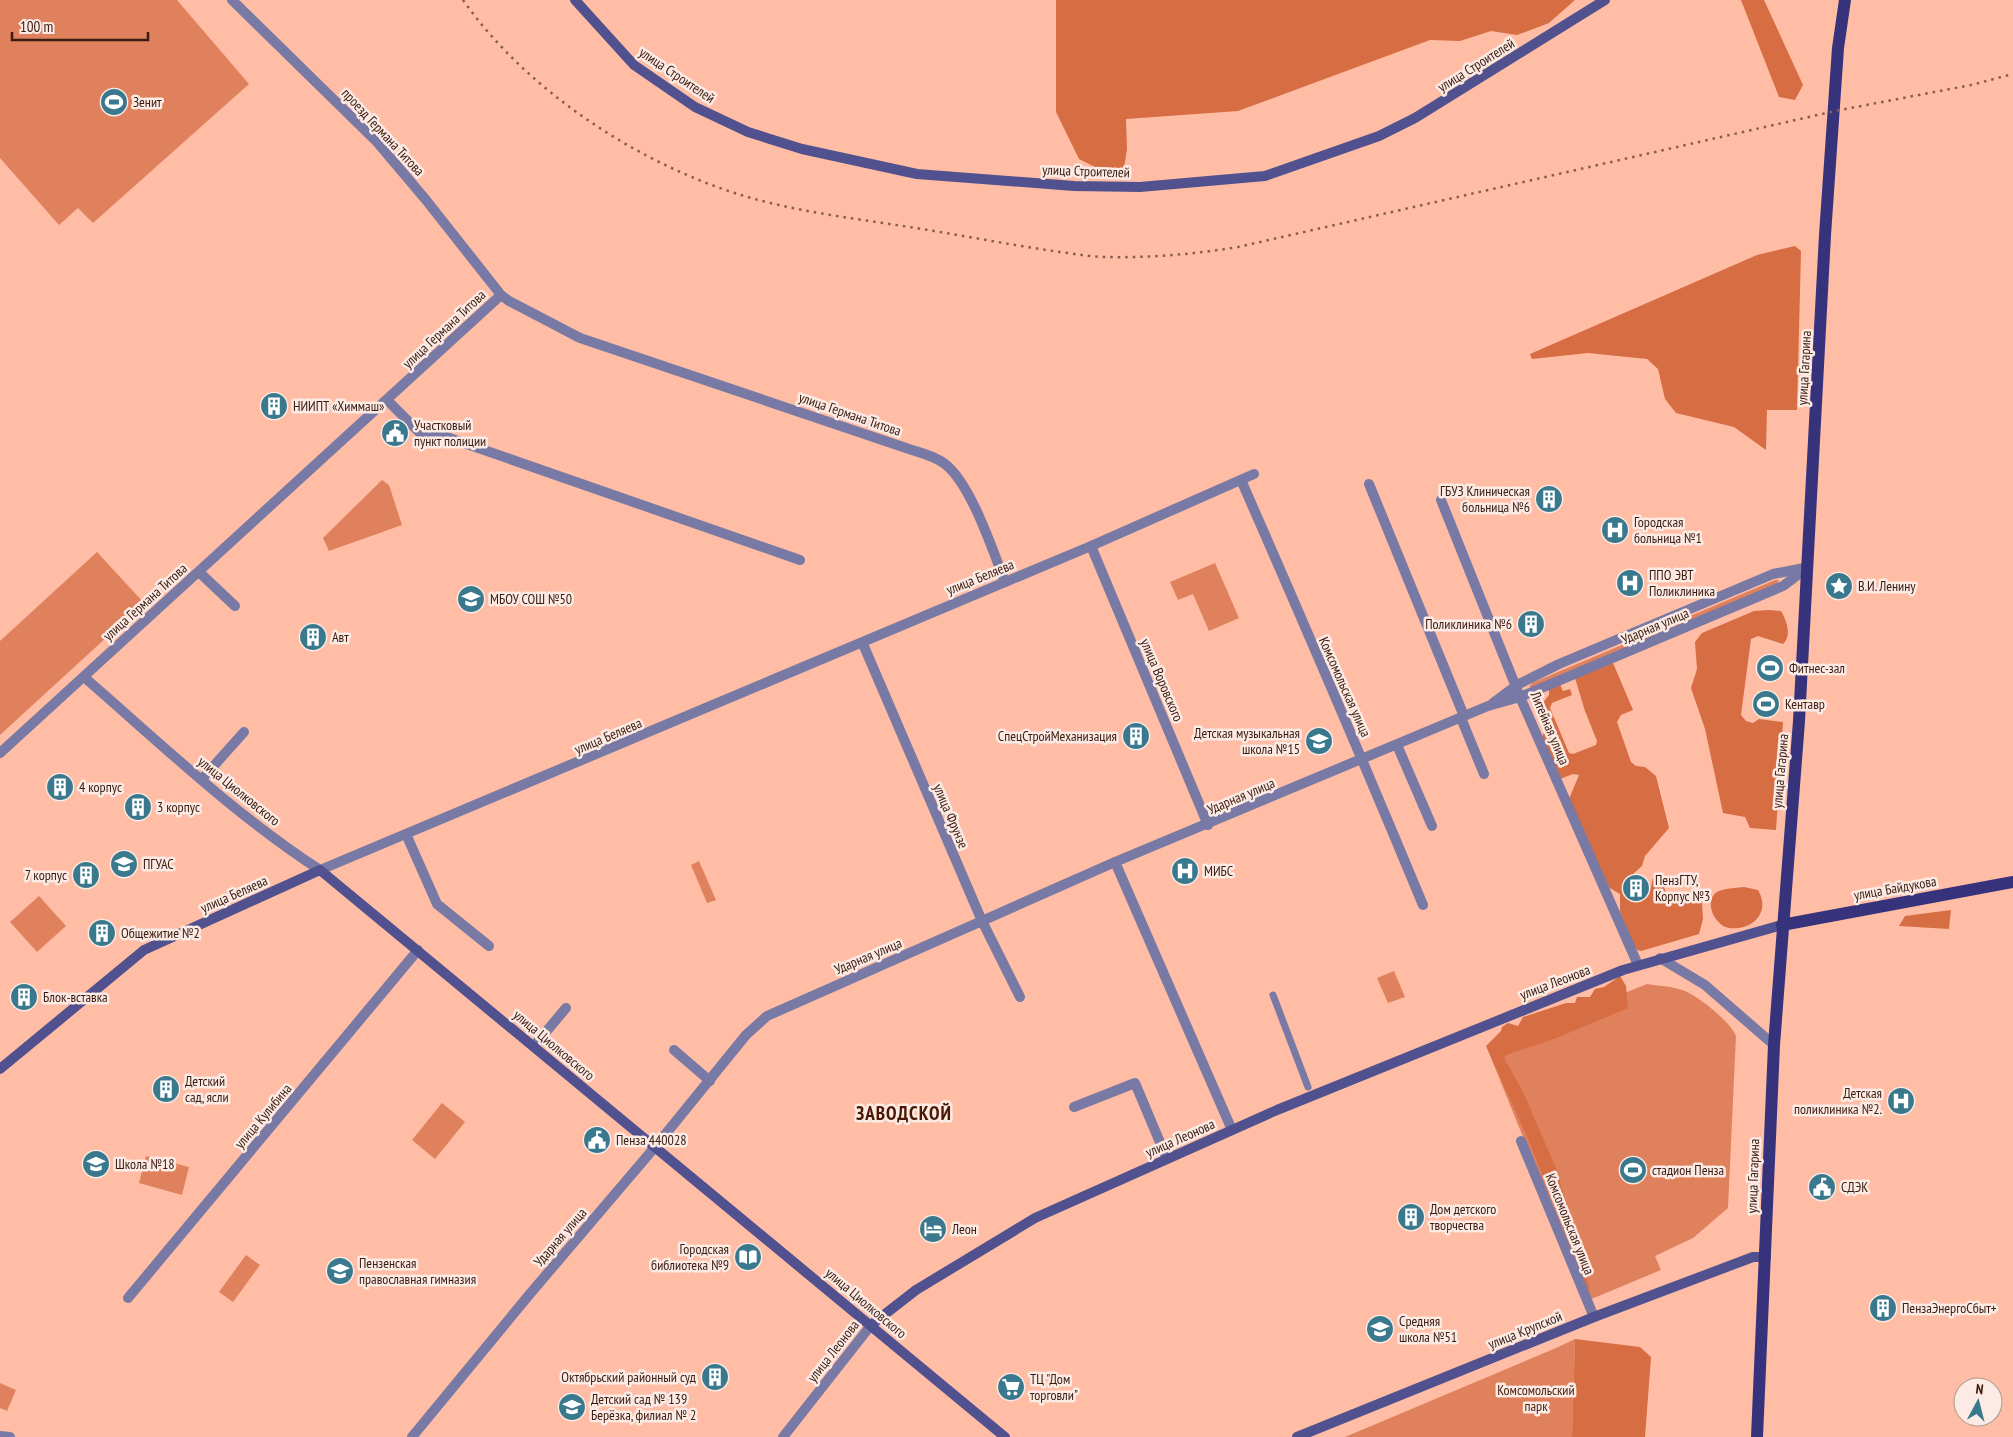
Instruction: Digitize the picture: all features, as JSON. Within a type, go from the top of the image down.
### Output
[{"type":"main road","name":"улица Строителей","points":[[574,0],[634,65],[695,107],[748,132],[802,149],[917,174],[1074,186],[1140,187],[1265,176],[1379,136],[1415,118],[1605,0]]},
{"type":"main road","points":[[1836,0],[1838,48]]},
{"type":"main road","points":[[1838,48],[1845,0]]},
{"type":"main road","name":"улица Гагарина","points":[[1757,1437],[1774,1045],[1799,721],[1824,251],[1838,48]]},
{"type":"main road","name":"улица Циолковского","points":[[320,870],[1005,1437]]},
{"type":"main road","name":"улица Беляева","points":[[0,1068],[144,950],[320,870]]},
{"type":"main road","name":"улица Байдукова","points":[[1782,925],[2013,882]]},
{"type":"main road","name":"улица Леонова","points":[[871,1326],[916,1290],[1035,1218],[1232,1130],[1419,1050],[1638,965],[1782,925]]},
{"type":"main road","name":"улица Крупской","points":[[1296,1437],[1594,1317],[1753,1257],[1766,1257]]},
{"type":"street","name":"проезд Германа Титова","points":[[232,0],[377,142],[426,200],[501,295]]},
{"type":"street","name":"улица Германа Титова","points":[[0,754],[501,295],[580,338],[909,449],[946,464],[962,486],[983,526],[1006,582]]},
{"type":"street","points":[[387,400],[422,435],[438,434],[800,560]]},
{"type":"street","name":"улица Беляева","points":[[320,870],[863,644],[1254,474]]},
{"type":"street","name":"Комсомольская улица","points":[[1241,480],[1423,905]]},
{"type":"street","points":[[1369,484],[1484,774]]},
{"type":"street","name":"Литейная улица","points":[[1441,500],[1517,684],[1520,697],[1638,965]]},
{"type":"street","name":"улица Воровского","points":[[1092,546],[1208,825]]},
{"type":"street","name":"Ударная улица","points":[[1488,706],[1517,684],[1559,664],[1773,574],[1787,576],[1808,568]]},
{"type":"street","points":[[198,572],[235,606]]},
{"type":"street","name":"Ударная улица","points":[[412,1437],[528,1295],[710,1081],[746,1035],[767,1016],[1115,862],[1208,825],[1488,706],[1520,697],[1783,586],[1787,576]]},
{"type":"street","name":"улица Фрунзе","points":[[863,644],[982,921],[1020,996]]},
{"type":"street","name":"улица Циолковского","points":[[84,676],[202,780],[294,853],[320,870]]},
{"type":"street","points":[[202,780],[244,732]]},
{"type":"street","points":[[1397,745],[1432,826]]},
{"type":"street","points":[[406,834],[437,904],[489,946]]},
{"type":"street","points":[[1115,862],[1232,1130]]},
{"type":"street","name":"улица Кулибина","points":[[128,1298],[418,950]]},
{"type":"street","points":[[1656,959],[1705,986],[1774,1045]]},
{"type":"street","points":[[1273,995],[1308,1087]]},
{"type":"street","points":[[534,1046],[566,1008]]},
{"type":"street","points":[[674,1050],[710,1081]]},
{"type":"street","points":[[1074,1108],[1135,1084],[1167,1159]]},
{"type":"street","name":"Комсомольская улица","points":[[1521,1141],[1594,1317]]},
{"type":"street","name":"улица Леонова","points":[[783,1437],[871,1326]]},
{"type":"street","points":[[0,1436],[10,1437]]},
{"type":"green space","name":"Зенит","points":[[0,0],[177,0],[249,84],[93,223],[78,208],[59,225],[0,158]]},
{"type":"green space","points":[[382,480],[389,485],[402,525],[329,551],[323,538]]},
{"type":"green space","points":[[97,552],[144,603],[0,735],[0,641]]},
{"type":"green space","points":[[1215,563],[1239,618],[1209,631],[1193,594],[1178,600],[1170,582]]},
{"type":"green space","points":[[1775,580],[1779,580],[1777,584],[1536,688],[1529,687],[1532,683]]},
{"type":"green space","points":[[699,861],[716,900],[707,903],[691,865]]},
{"type":"green space","points":[[39,896],[66,926],[37,952],[10,922]]},
{"type":"green space","points":[[1394,971],[1405,997],[1388,1003],[1377,978]]},
{"type":"green space","name":"стадион Пенза","points":[[1647,984],[1678,989],[1696,997],[1720,1016],[1736,1036],[1728,1208],[1693,1238],[1655,1256],[1661,1270],[1589,1300],[1487,1048]]},
{"type":"green space","points":[[442,1103],[465,1122],[435,1159],[412,1140]]},
{"type":"green space","points":[[146,1156],[189,1167],[182,1195],[139,1183]]},
{"type":"green space","points":[[246,1255],[260,1265],[233,1302],[219,1292]]},
{"type":"green space","name":"Комсомольский парк","points":[[1575,1339],[1572,1437],[1345,1437],[1556,1348]]},
{"type":"green space","points":[[0,1383],[16,1390],[7,1411],[0,1408]]},
{"type":"shaded area","points":[[1056,0],[1575,0],[1549,23],[1517,35],[1491,31],[1460,41],[1430,40],[1238,111],[1126,119],[1127,149],[1124,168],[1107,173],[1079,159],[1056,112]]},
{"type":"shaded area","points":[[1741,0],[1764,0],[1803,85],[1795,100],[1779,97]]},
{"type":"shaded area","points":[[1795,246],[1801,251],[1797,410],[1767,410],[1766,450],[1734,427],[1676,413],[1665,399],[1658,369],[1647,359],[1588,353],[1532,359],[1530,354],[1757,255]]},
{"type":"shaded area","points":[[1754,611],[1781,611],[1787,624],[1788,633],[1786,641],[1783,644],[1758,636],[1751,639],[1741,715],[1746,721],[1753,723],[1759,719],[1783,722],[1776,830],[1750,828],[1745,817],[1723,813],[1705,729],[1691,688],[1697,669],[1695,642],[1702,633]]},
{"type":"shaded area","points":[[1613,663],[1633,710],[1621,715],[1617,722],[1631,762],[1636,766],[1645,767],[1656,776],[1669,828],[1645,856],[1642,866],[1624,882],[1629,897],[1635,900],[1650,891],[1653,878],[1660,880],[1668,900],[1688,897],[1702,903],[1703,919],[1699,934],[1641,951],[1637,950],[1626,933],[1620,911],[1620,894],[1608,887],[1569,799],[1579,775],[1573,774],[1560,779],[1542,738],[1545,729],[1539,715],[1541,705],[1549,695],[1549,686],[1559,682],[1563,691],[1570,689],[1572,695],[1552,703],[1550,708],[1569,753],[1573,754],[1596,745],[1597,741],[1575,678]]},
{"type":"shaded area","points":[[1744,887],[1758,890],[1762,906],[1757,918],[1752,923],[1738,928],[1729,928],[1719,923],[1712,913],[1711,901],[1713,896],[1723,890]]},
{"type":"shaded area","points":[[1951,910],[1949,929],[1899,926],[1905,916]]},
{"type":"shaded area","points":[[1620,976],[1626,986],[1628,1008],[1554,1039],[1506,1055],[1504,1058],[1523,1092],[1556,1168],[1571,1220],[1571,1243],[1590,1288],[1588,1290],[1528,1139],[1486,1046],[1501,1031],[1502,1027],[1508,1023],[1518,1026],[1523,1017],[1566,1003],[1575,1003],[1577,997],[1590,997],[1595,989],[1604,987]]},
{"type":"shaded area","points":[[1575,1339],[1640,1347],[1651,1357],[1645,1437],[1572,1437]]},
{"type":"railway","points":[[463,0],[489,33],[518,64],[551,93],[624,143],[663,164],[702,181],[764,202],[812,212],[1044,250],[1101,257],[1173,255],[1238,247],[1835,111],[1971,85],[2013,74]]},
{"type":"place","name":"Зенит","points":[[114,102]]},
{"type":"place","name":"НИИПТ «Химмаш»","points":[[274,406]]},
{"type":"place","name":"Участковый пункт полиции","points":[[395,433]]},
{"type":"place","name":"ГБУЗ Клиническая больница №6","points":[[1549,499]]},
{"type":"place","name":"Городская больница №1","points":[[1615,530]]},
{"type":"place","name":"ППО ЭВТ Поликлиника","points":[[1630,583]]},
{"type":"place","name":"В.И. Ленину","points":[[1839,586]]},
{"type":"place","name":"МБОУ СОШ №50","points":[[471,599]]},
{"type":"place","name":"Поликлиника №6","points":[[1531,624]]},
{"type":"place","name":"Авт","points":[[313,637]]},
{"type":"place","name":"Фитнес-зал","points":[[1770,668]]},
{"type":"place","name":"Кентавр","points":[[1766,704]]},
{"type":"place","name":"СпецСтройМеханизация","points":[[1136,736]]},
{"type":"place","name":"Детская музыкальная школа №15","points":[[1319,741]]},
{"type":"place","name":"4 корпус","points":[[60,787]]},
{"type":"place","name":"3 корпус","points":[[138,807]]},
{"type":"place","name":"ПГУАС","points":[[124,864]]},
{"type":"place","name":"МИБС","points":[[1185,871]]},
{"type":"place","name":"7 корпус","points":[[86,875]]},
{"type":"place","name":"ПензГТУ, Корпус №3","points":[[1636,888]]},
{"type":"place","name":"Общежитие №2","points":[[102,933]]},
{"type":"place","name":"Блок-вставка","points":[[24,997]]},
{"type":"place","name":"Детский сад, ясли","points":[[166,1089]]},
{"type":"place","name":"Детская поликлиника №2.","points":[[1901,1101]]},
{"type":"place","name":"Пенза 440028","points":[[597,1140]]},
{"type":"place","name":"Школа №18","points":[[96,1164]]},
{"type":"place","name":"стадион Пенза","points":[[1633,1170]]},
{"type":"place","name":"СДЭК","points":[[1822,1187]]},
{"type":"place","name":"Дом детского творчества","points":[[1411,1217]]},
{"type":"place","name":"Леон","points":[[933,1229]]},
{"type":"place","name":"Городская библиотека №9","points":[[748,1257]]},
{"type":"place","name":"Пензенская православная гимназия","points":[[340,1271]]},
{"type":"place","name":"ПензаЭнергоСбыт+","points":[[1883,1308]]},
{"type":"place","name":"Средняя школа №51","points":[[1380,1329]]},
{"type":"place","name":"Октябрьский районный суд","points":[[715,1377]]},
{"type":"place","name":"ТЦ \"Дом торговли\"","points":[[1011,1387]]},
{"type":"place","name":"Детский сад № 139 Берёзка, филиал № 2","points":[[572,1407]]},
{"type":"district","name":"ЗАВОДСКОЙ","points":[[904,1113]]}]
